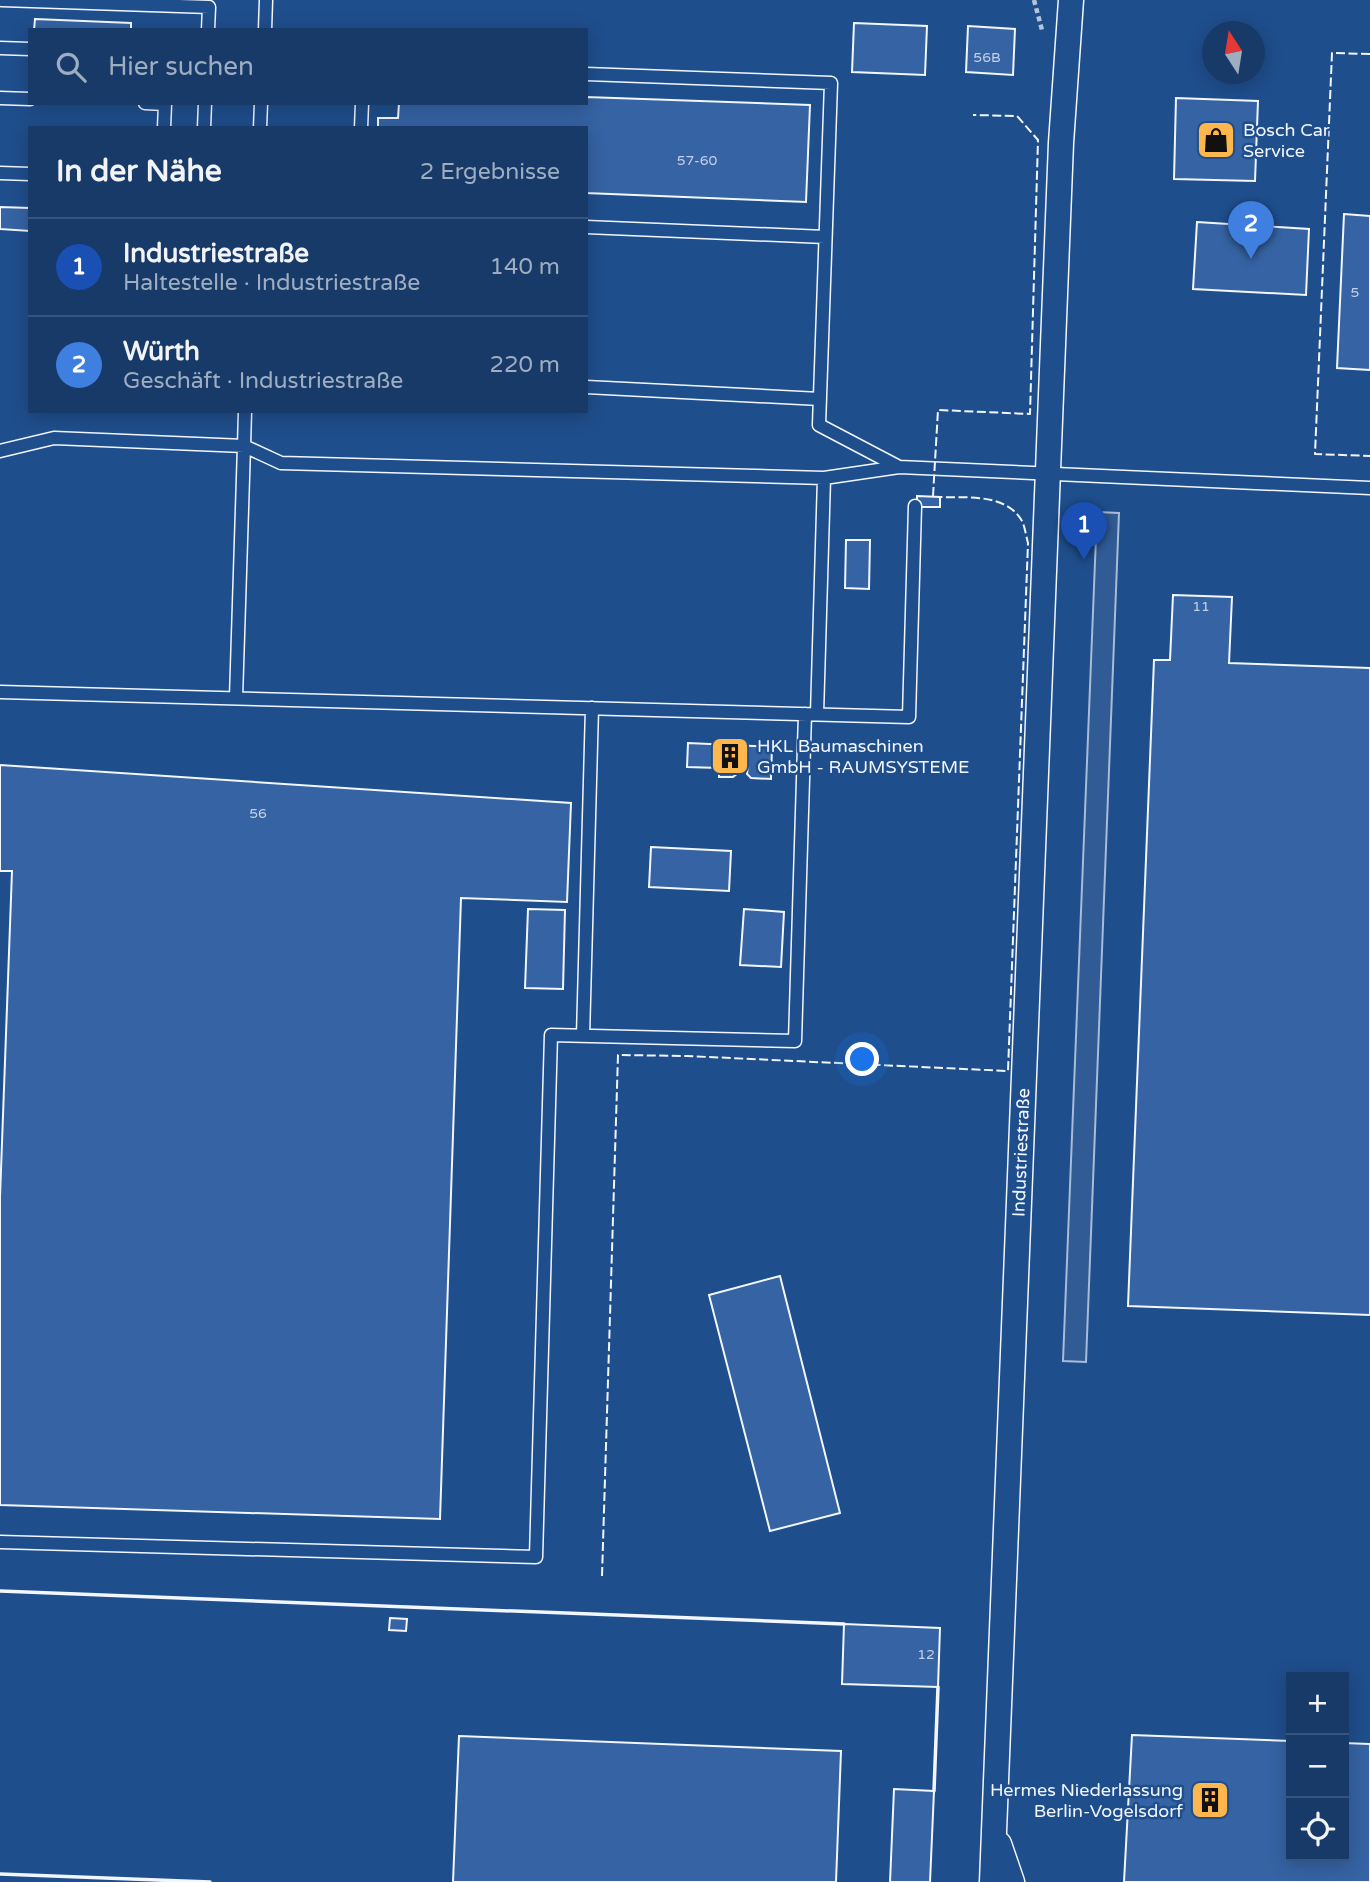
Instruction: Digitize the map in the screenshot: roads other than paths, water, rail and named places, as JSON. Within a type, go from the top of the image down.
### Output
[{"type":"street","name":"Industriestraße","points":[[992,1882],[1061,143],[1071,0]]},
{"type":"street","name":"Industriestraße","points":[[995,1833],[1012,1882]]},
{"type":"lane","points":[[2,0],[209,7],[208,28]]},
{"type":"lane","points":[[265,28],[266,0]]},
{"type":"lane","points":[[0,48],[28,49]]},
{"type":"lane","points":[[588,74],[831,83],[819,425],[900,467]]},
{"type":"lane","points":[[0,98],[28,99]]},
{"type":"lane","points":[[164,105],[164,126]]},
{"type":"lane","points":[[204,126],[205,105]]},
{"type":"lane","points":[[260,126],[261,105]]},
{"type":"lane","points":[[361,126],[362,105]]},
{"type":"lane","points":[[0,173],[28,174]]},
{"type":"lane","points":[[588,227],[825,237]]},
{"type":"lane","points":[[588,387],[820,399]]},
{"type":"lane","points":[[236,698],[245,413]]},
{"type":"lane","points":[[0,451],[54,438],[244,446],[281,463],[824,478],[900,467],[1370,488]]},
{"type":"lane","points":[[0,1542],[536,1557],[551,1035],[795,1041],[824,478]]},
{"type":"lane","points":[[0,692],[909,717],[915,506]]},
{"type":"lane","points":[[583,1036],[592,708]]},
{"type":"place","name":"Bosch Car Service","points":[[1216,140]]},
{"type":"place","name":"Würth","points":[[1251,259]]},
{"type":"place","name":"Industriestraße","points":[[1084,560]]},
{"type":"place","name":"HKL Baumaschinen GmbH - RAUMSYSTEME","points":[[730,756]]},
{"type":"place","name":"Hermes Niederlassung Berlin-Vogelsdorf","points":[[1210,1800]]}]
